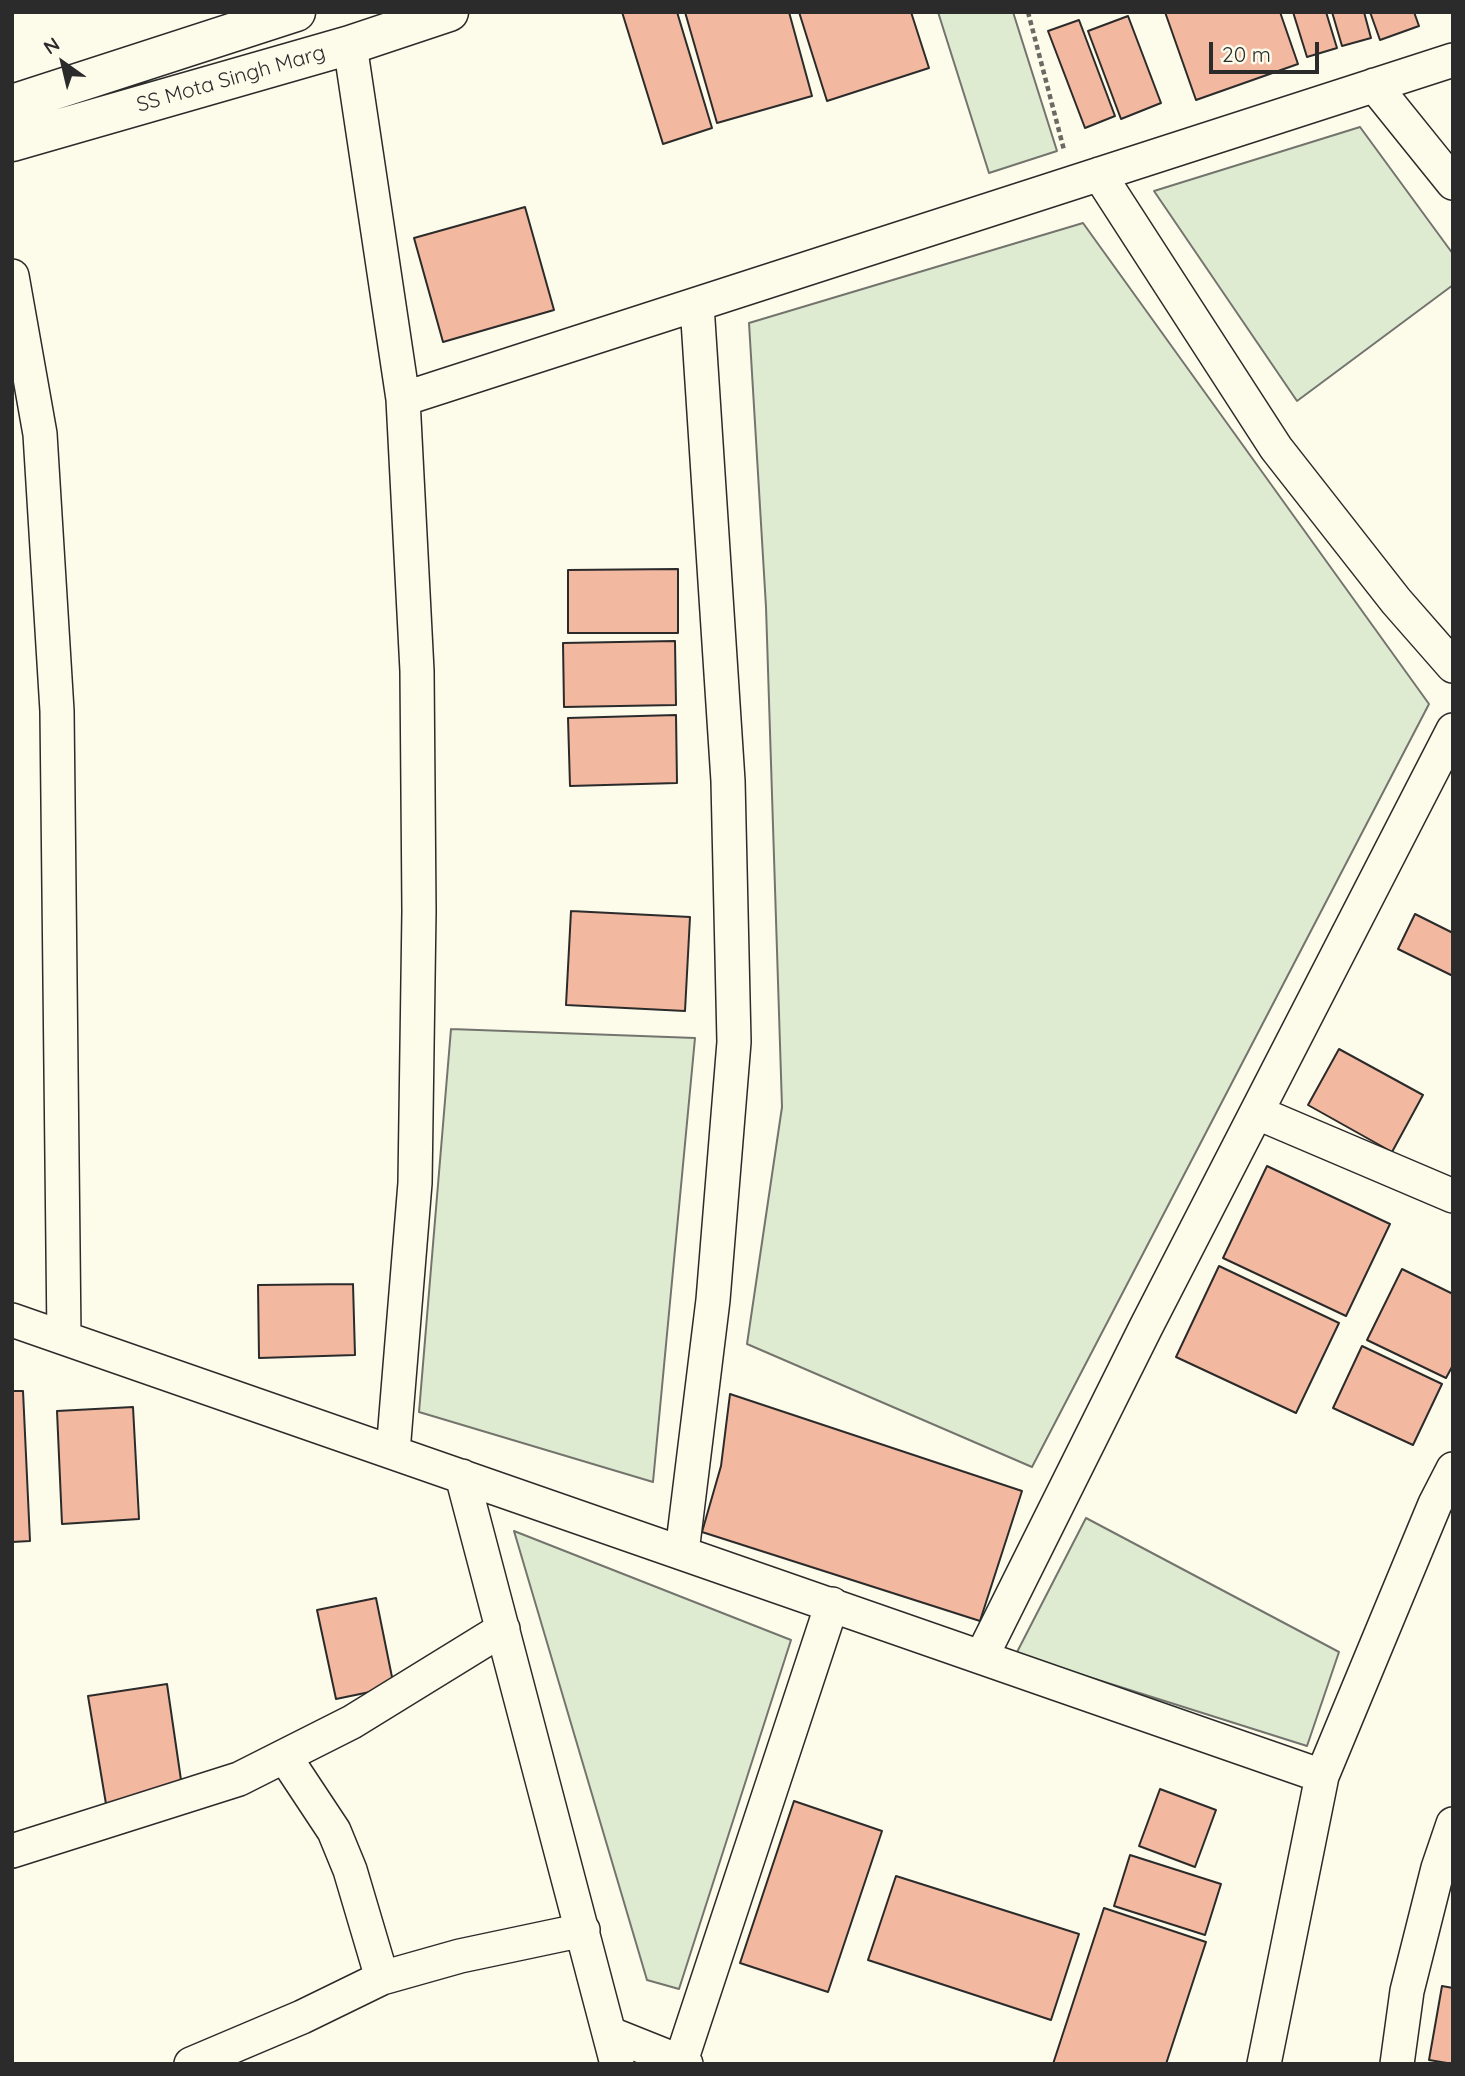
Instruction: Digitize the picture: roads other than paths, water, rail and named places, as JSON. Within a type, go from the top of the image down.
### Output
[{"type":"street","name":"SS Mota Singh Marg","points":[[12,104],[296,12]]},
{"type":"street","name":"SS Mota Singh Marg","points":[[12,142],[350,45],[449,12]]},
{"type":"street","points":[[350,45],[403,399],[417,671],[419,911],[415,1183],[393,1452]]},
{"type":"street","points":[[403,399],[1453,60]]},
{"type":"street","points":[[1374,85],[1453,183]]},
{"type":"street","points":[[1086,178],[1276,448],[1396,601],[1453,666]]},
{"type":"street","points":[[12,276],[40,434],[57,711],[64,1338]]},
{"type":"street","points":[[682,1552],[713,1300],[734,1042],[728,781],[697,305]]},
{"type":"street","points":[[982,1656],[1146,1327],[1453,730]]},
{"type":"street","points":[[1258,1113],[1453,1196]]},
{"type":"street","points":[[12,1320],[1322,1776]]},
{"type":"street","points":[[1264,2064],[1322,1776],[1435,1504],[1453,1469]]},
{"type":"street","points":[[462,1476],[614,2049],[684,2063],[832,1604]]},
{"type":"street","points":[[12,1851],[239,1779],[352,1722],[503,1629]]},
{"type":"street","points":[[285,1757],[334,1831],[349,1870],[382,1978]]},
{"type":"street","points":[[1397,2064],[1407,1991],[1438,1868],[1453,1824]]},
{"type":"street","points":[[191,2064],[302,2017],[382,1978],[460,1955],[583,1930]]}]
